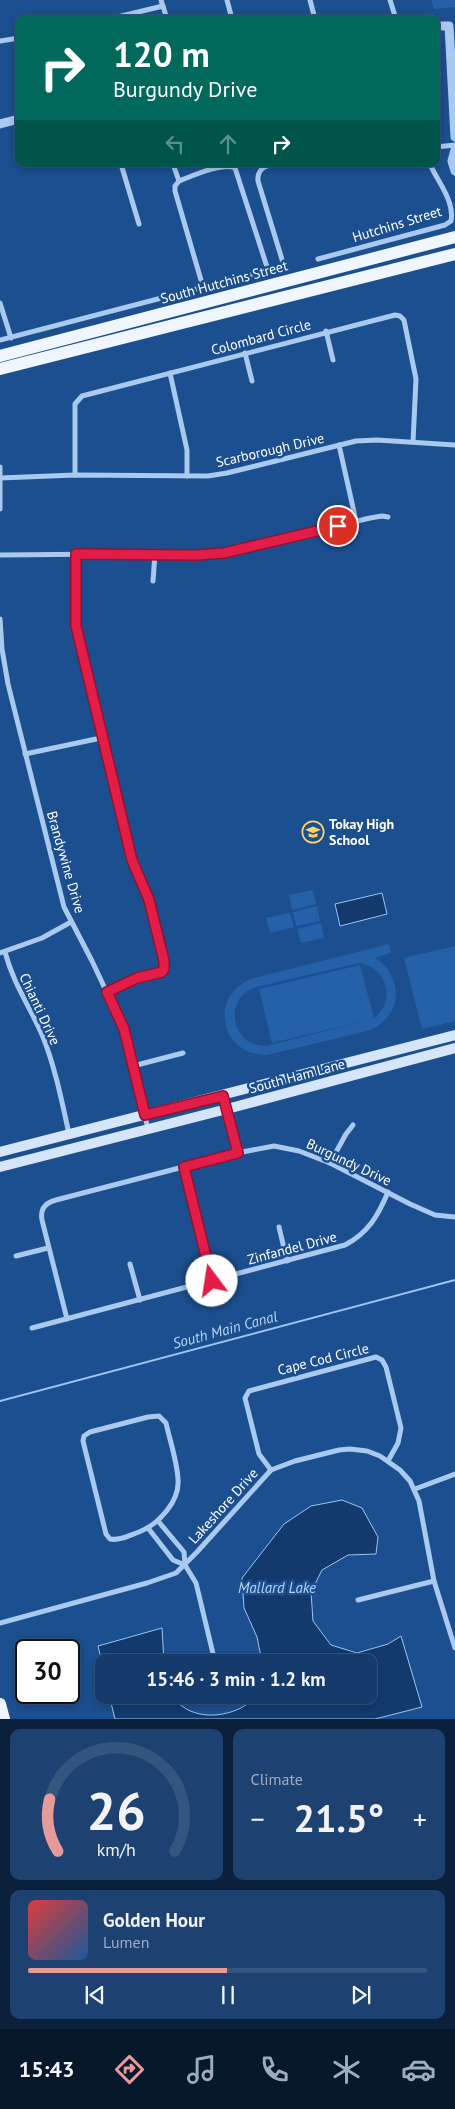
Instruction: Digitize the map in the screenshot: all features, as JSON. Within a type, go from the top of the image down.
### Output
[{"type":"main road","name":"South Hutchins Street","points":[[0,356],[455,237]]},
{"type":"main road","name":"South Hutchins Street","points":[[0,369],[455,254]]},
{"type":"main road","name":"South Ham Lane","points":[[0,1152],[223,1096],[455,1034]]},
{"type":"main road","name":"South Ham Lane","points":[[0,1167],[148,1130],[455,1048]]},
{"type":"street","points":[[161,0],[166,15]]},
{"type":"street","points":[[227,0],[231,15]]},
{"type":"street","points":[[310,0],[314,15]]},
{"type":"street","points":[[390,0],[395,15]]},
{"type":"street","points":[[126,15],[163,6]]},
{"type":"street","points":[[440,26],[449,26],[455,137]]},
{"type":"street","points":[[0,42],[15,39]]},
{"type":"street","points":[[0,124],[15,120]]},
{"type":"street","points":[[440,147],[455,145]]},
{"type":"street","points":[[455,150],[452,161],[455,171]]},
{"type":"street","points":[[122,167],[139,224]]},
{"type":"street","points":[[174,167],[179,181]]},
{"type":"street","points":[[203,288],[175,186],[179,181],[220,167]]},
{"type":"street","points":[[234,167],[268,270]]},
{"type":"street","points":[[0,340],[284,266],[258,181],[258,176],[262,168],[265,167]]},
{"type":"street","name":"Hutchins Street","points":[[318,259],[444,225],[451,221],[452,202],[432,167]]},
{"type":"street","points":[[0,303],[11,338]]},
{"type":"street","name":"Colombard Circle","points":[[75,476],[75,404],[77,399],[82,396],[326,331],[395,315],[400,316],[404,320],[416,379],[413,442]]},
{"type":"street","points":[[326,331],[333,360]]},
{"type":"street","points":[[245,353],[252,381]]},
{"type":"street","points":[[170,373],[187,450],[187,476]]},
{"type":"street","name":"Scarborough Drive","points":[[0,478],[187,476],[227,473],[339,445],[377,440],[455,445]]},
{"type":"street","points":[[339,445],[356,521]]},
{"type":"street","points":[[0,467],[0,509]]},
{"type":"street","points":[[0,556],[224,553],[356,521],[382,516],[388,517]]},
{"type":"street","points":[[76,554],[76,626],[101,738],[132,860],[149,900],[164,969],[162,972],[137,978],[107,992]]},
{"type":"street","points":[[153,581],[155,554]]},
{"type":"street","name":"Brandywine Drive","points":[[0,619],[2,649],[8,684],[64,907],[124,1029],[148,1130]]},
{"type":"street","points":[[25,754],[101,738]]},
{"type":"street","points":[[3,953],[42,938],[71,922]]},
{"type":"street","name":"Chianti Drive","points":[[3,953],[15,984],[42,1035],[69,1134]]},
{"type":"street","points":[[133,1066],[183,1053]]},
{"type":"street","points":[[223,1096],[238,1153]]},
{"type":"street","points":[[330,1163],[353,1125]]},
{"type":"street","name":"Burgundy Drive","points":[[48,1248],[41,1216],[46,1204],[238,1153],[274,1146],[286,1147],[330,1163],[435,1215],[455,1217]]},
{"type":"street","points":[[184,1167],[212,1281]]},
{"type":"street","name":"Zinfandel Drive","points":[[32,1328],[345,1245],[356,1239],[374,1222],[388,1192]]},
{"type":"street","points":[[279,1227],[287,1261]]},
{"type":"street","points":[[16,1256],[48,1248],[67,1318]]},
{"type":"street","points":[[130,1264],[140,1300]]},
{"type":"street","name":"Cape Cod Circle","points":[[270,1470],[259,1454],[245,1398],[249,1391],[376,1357],[382,1360],[386,1367],[401,1428],[398,1443],[388,1461]]},
{"type":"street","points":[[159,1416],[165,1419],[178,1479],[178,1487],[168,1508],[158,1521],[148,1528],[123,1538],[114,1540],[108,1536],[83,1441],[87,1433],[148,1417],[159,1416]]},
{"type":"street","name":"Lakeshore Drive","points":[[0,1623],[162,1579],[176,1573],[270,1470],[295,1461],[350,1449],[367,1451],[388,1461],[400,1470],[415,1489],[420,1501],[434,1581],[455,1648]]},
{"type":"street","points":[[415,1489],[455,1474]]},
{"type":"street","points":[[158,1521],[184,1552],[185,1565],[196,1583],[213,1654]]},
{"type":"street","points":[[148,1528],[174,1560],[185,1565]]},
{"type":"street","points":[[358,1600],[434,1581]]},
{"type":"shaded area","points":[[431,0],[455,0],[455,7],[434,9]]},
{"type":"shaded area","points":[[313,890],[316,904],[292,910],[289,895]]},
{"type":"shaded area","points":[[317,906],[320,921],[296,926],[293,912]]},
{"type":"shaded area","points":[[290,913],[294,927],[270,933],[266,918]]},
{"type":"shaded area","points":[[321,923],[324,938],[301,943],[297,929]]},
{"type":"shaded area","points":[[389,944],[391,953],[375,958],[385,966],[392,976],[396,998],[393,1008],[387,1017],[379,1025],[367,1031],[267,1055],[251,1053],[238,1046],[230,1035],[225,1022],[225,1009],[230,996],[239,986],[254,978]],"holes":[[[359,963],[369,966],[382,978],[387,994],[381,1011],[374,1018],[360,965],[259,989],[272,1043],[369,1020],[266,1046],[254,1044],[238,1030],[235,1021],[238,1001],[245,993],[256,987]]]},
{"type":"shaded area","points":[[455,946],[455,1021],[422,1029],[404,958]]},
{"type":"water","points":[[382,893],[387,914],[340,926],[335,904]]},
{"type":"water","name":"Mallard Lake","points":[[342,1500],[362,1508],[378,1537],[376,1554],[348,1555],[322,1570],[311,1592],[313,1621],[331,1645],[357,1653],[388,1644],[401,1636],[422,1707],[375,1719],[115,1719],[111,1704],[179,1704],[195,1713],[213,1715],[232,1712],[247,1704],[377,1704],[377,1654],[260,1654],[257,1637],[244,1608],[242,1578],[284,1524],[311,1506]]},
{"type":"water","points":[[162,1628],[164,1654],[100,1654],[98,1646]]},
{"type":"waterway","name":"South Main Canal","points":[[0,1401],[455,1280]]},
{"type":"place","name":"Tokay High School","points":[[313,832]]},
{"type":"route","points":[[212,1281],[184,1167],[238,1153],[223,1096],[145,1115],[124,1029],[107,992],[137,978],[162,972],[164,961],[149,900],[132,860],[101,738],[76,626],[76,554],[197,555],[224,553],[338,526]]}]
